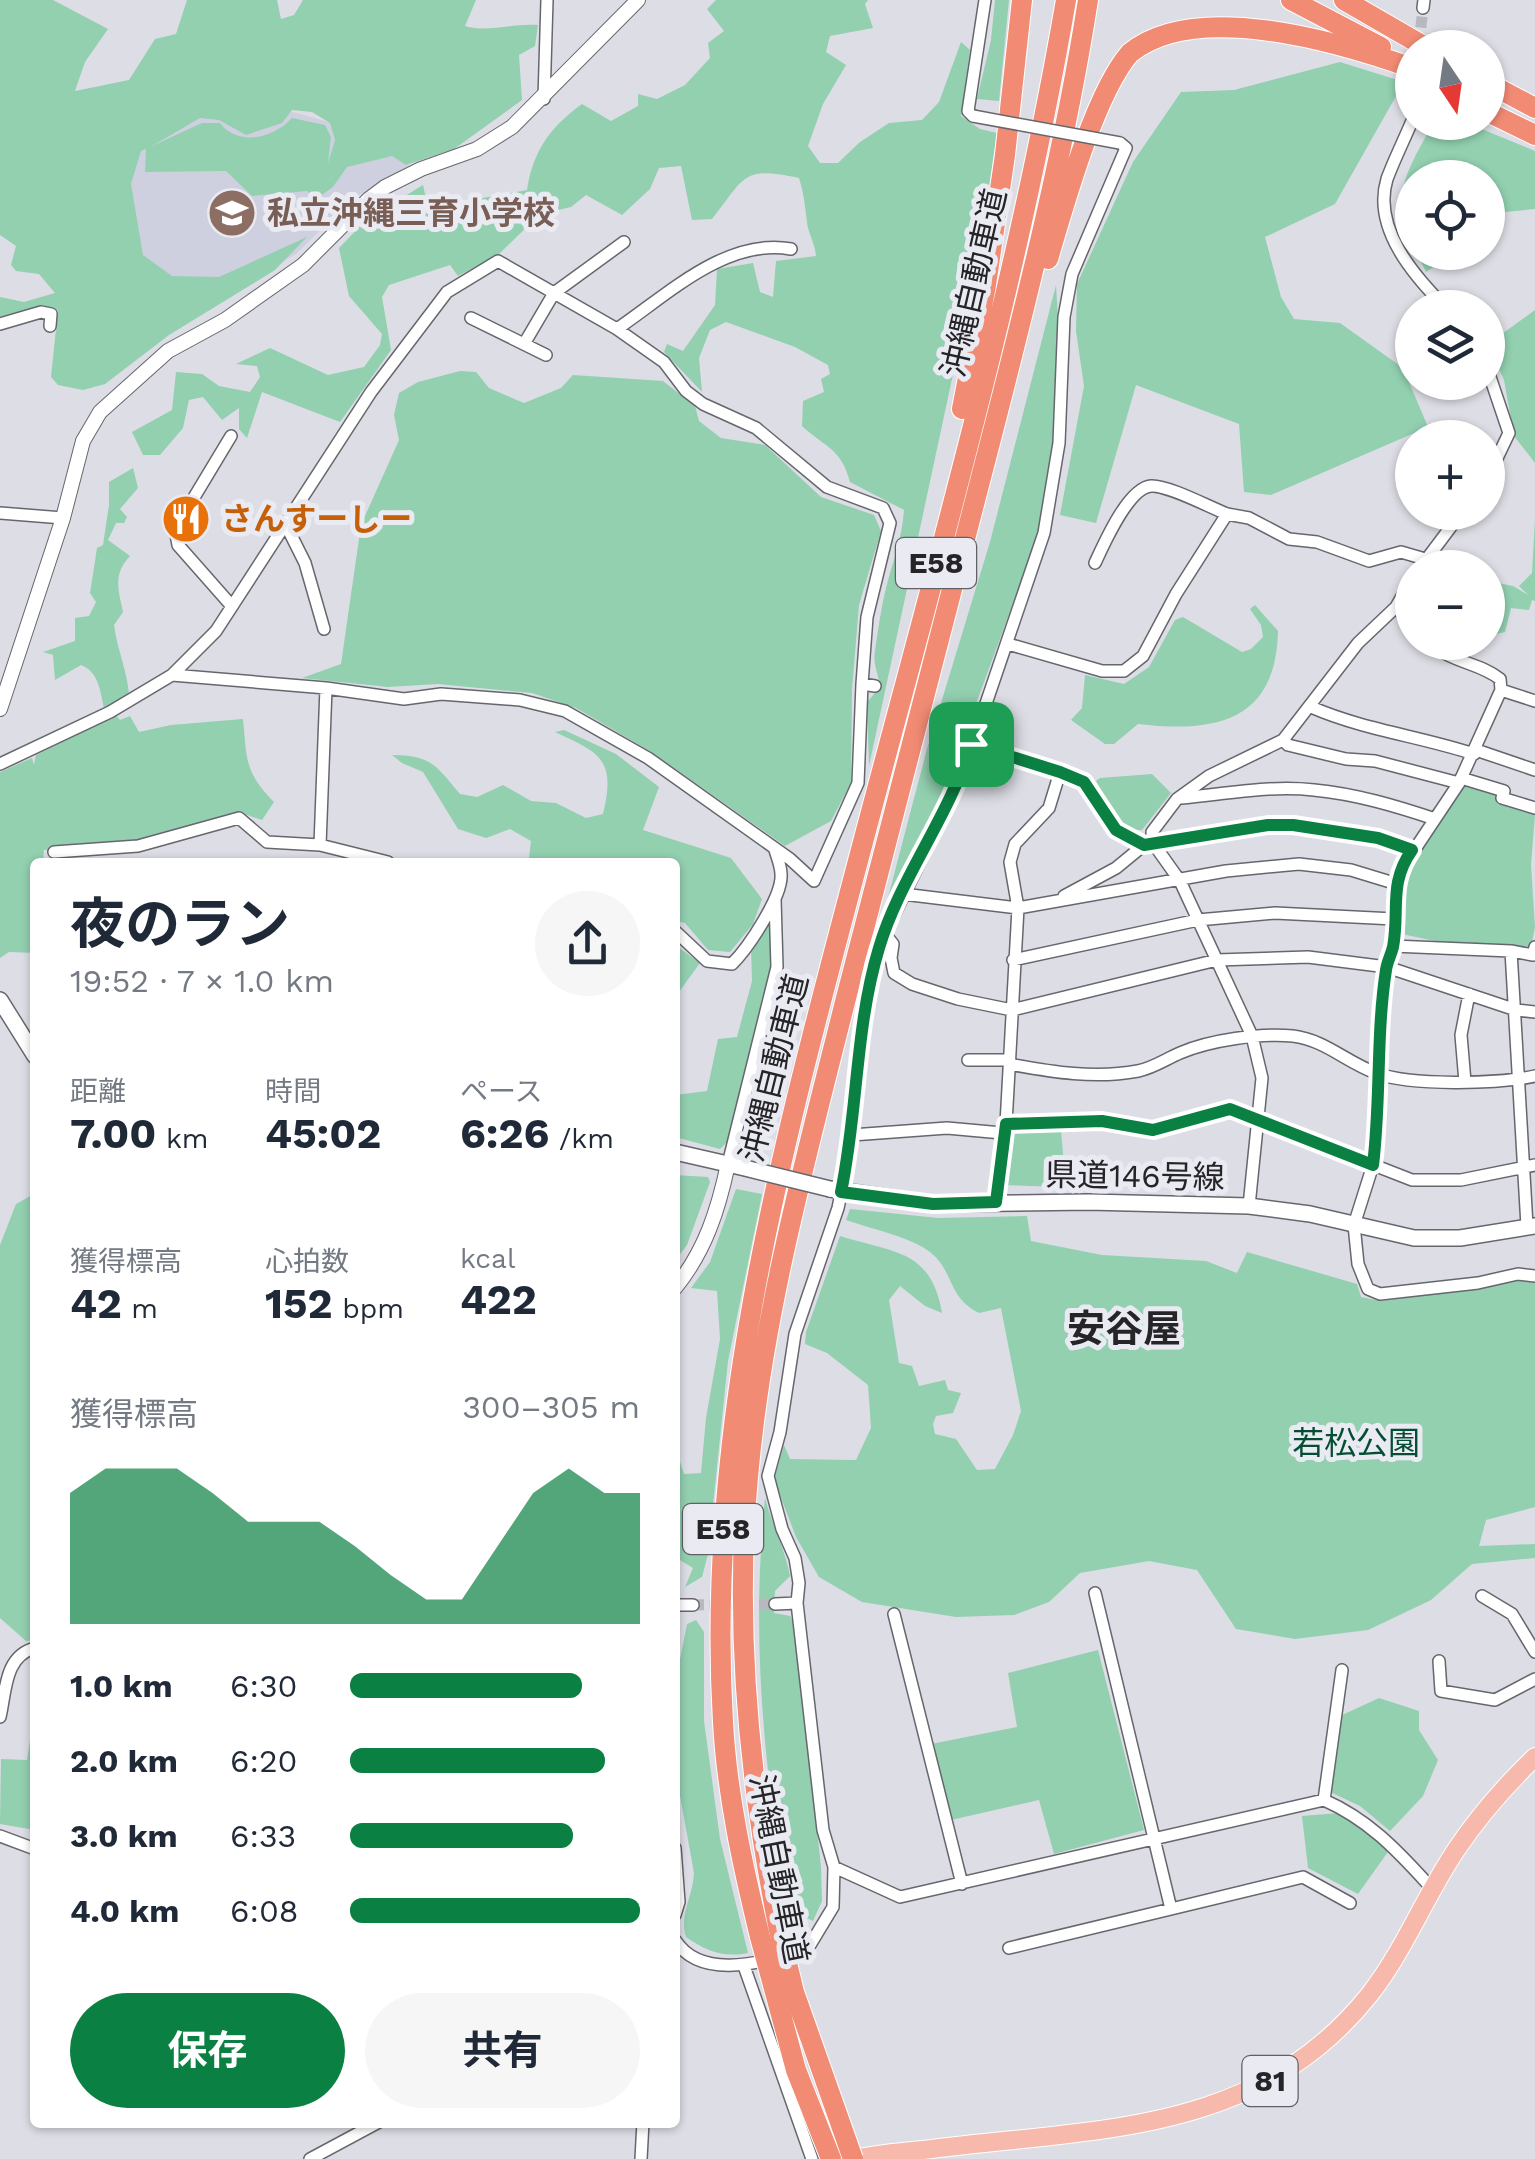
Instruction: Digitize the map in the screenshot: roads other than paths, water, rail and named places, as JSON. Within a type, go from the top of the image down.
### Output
[{"type":"highway","points":[[964,456],[959,426],[994,229],[1022,0]]},
{"type":"highway","name":"沖縄自動車道","points":[[831,2159],[796,2070],[769,1934],[731,1794],[723,1726],[721,1552],[732,1424],[748,1315],[790,1123],[1010,270],[1066,0]]},
{"type":"highway","name":"沖縄自動車道","points":[[854,2159],[769,1934],[746,1711],[743,1559],[754,1424],[793,1211],[1022,316],[1076,82],[1088,0]]},
{"type":"highway","points":[[1290,0],[1345,26],[1395,57]]},
{"type":"highway","points":[[1344,0],[1364,7],[1399,30]]},
{"type":"highway","points":[[1022,316],[1036,298],[1110,84],[1130,54],[1154,32],[1183,21],[1214,16],[1334,40],[1395,61]]},
{"type":"highway","points":[[1505,92],[1535,108]]},
{"type":"highway","points":[[1505,120],[1535,135]]},
{"type":"main road","points":[[0,1000],[30,1048]]},
{"type":"main road","name":"県道146号線","points":[[680,1153],[836,1190],[933,1204],[1249,1206],[1278,1208],[1390,1234],[1435,1238],[1460,1238],[1531,1226]]},
{"type":"main road","name":"81","points":[[854,2159],[1148,2123],[1250,2091],[1297,2063],[1353,2013],[1384,1974],[1454,1852],[1535,1757]]},
{"type":"street","points":[[544,98],[547,0]]},
{"type":"street","points":[[0,708],[63,518],[83,442],[100,412],[168,350],[226,320],[303,264],[369,198],[385,187],[496,139],[544,98],[638,0]]},
{"type":"street","points":[[680,1947],[704,1961],[744,1966],[807,1950],[833,1907],[834,1868],[824,1830],[797,1603],[799,1583],[795,1558],[782,1530],[768,1476],[780,1432],[795,1334],[832,1230],[836,1190],[852,1135],[866,1004],[885,934],[960,780],[1044,533],[1059,442],[1064,317],[1072,274],[1126,148],[1120,143],[973,116],[968,111],[985,0]]},
{"type":"street","points":[[1404,140],[1386,184],[1388,230],[1416,277],[1429,290]]},
{"type":"street","points":[[524,344],[554,293],[624,242]]},
{"type":"street","points":[[617,329],[718,260],[770,245],[791,250]]},
{"type":"street","points":[[0,764],[110,712],[172,675],[216,630],[372,392],[447,292],[498,261],[617,329],[664,362],[703,404],[756,428],[827,487],[883,508],[890,523],[867,617],[868,685],[858,783],[814,881],[648,758],[565,712],[520,700],[441,694],[404,700],[326,688],[172,675]]},
{"type":"street","points":[[0,324],[41,312],[51,314],[50,326]]},
{"type":"street","points":[[471,318],[546,356]]},
{"type":"street","points":[[230,604],[178,545],[175,528],[231,436]]},
{"type":"street","points":[[1095,563],[1114,524],[1139,490],[1153,486],[1227,514],[1249,518],[1289,538],[1317,542],[1369,560],[1395,554]]},
{"type":"street","points":[[0,513],[63,518]]},
{"type":"street","points":[[1008,644],[1102,671],[1124,671],[1143,656],[1176,594],[1227,514]]},
{"type":"street","points":[[285,523],[305,562],[324,629]]},
{"type":"street","points":[[1432,550],[1448,530]]},
{"type":"street","points":[[1148,844],[1152,832],[1177,798],[1209,776],[1283,740],[1358,643],[1395,608]]},
{"type":"street","points":[[1457,660],[1490,671],[1500,679],[1501,690],[1460,781],[1397,876],[1393,946],[1386,966],[1377,1074],[1373,1165],[1354,1225],[1358,1264],[1368,1289],[1380,1294],[1478,1283],[1518,1274],[1535,1276]]},
{"type":"street","points":[[320,844],[326,688]]},
{"type":"street","points":[[1501,690],[1535,700]]},
{"type":"street","points":[[1311,706],[1351,724],[1439,742],[1535,770]]},
{"type":"street","points":[[954,732],[971,744],[1084,782],[1116,830],[1148,844],[1180,881],[1252,1036],[1262,1078],[1249,1206]]},
{"type":"street","points":[[1283,740],[1288,745],[1346,759],[1375,761],[1504,791],[1502,798],[1535,808]]},
{"type":"street","points":[[996,1202],[1018,908],[1010,862],[1015,844],[1049,808],[1060,772]]},
{"type":"street","points":[[1177,798],[1310,789],[1347,794],[1435,819]]},
{"type":"street","points":[[54,852],[138,846],[239,818],[267,842],[320,844],[373,858]]},
{"type":"street","points":[[1050,902],[1116,868],[1148,844],[1268,825],[1378,838],[1412,850]]},
{"type":"street","points":[[680,937],[707,961],[732,964],[775,899],[782,876],[774,850]]},
{"type":"street","points":[[902,894],[1018,908],[1226,871],[1299,864],[1351,870],[1396,884]]},
{"type":"street","points":[[680,1281],[698,1257],[711,1228],[728,1164],[777,966],[775,899]]},
{"type":"street","points":[[1013,960],[1198,920],[1275,912],[1394,919]]},
{"type":"street","points":[[885,934],[893,944],[894,973],[912,984],[1012,1010],[1217,960],[1308,957],[1386,966],[1516,1010],[1535,1012]]},
{"type":"street","points":[[1393,946],[1534,953]]},
{"type":"street","points":[[1511,951],[1519,1079],[1528,1119],[1531,1226]]},
{"type":"street","points":[[1465,1082],[1461,1035],[1469,994]]},
{"type":"street","points":[[968,1060],[1009,1062],[1096,1076],[1143,1070],[1184,1051],[1252,1036],[1293,1036],[1319,1042],[1377,1074],[1465,1082],[1535,1076]]},
{"type":"street","points":[[852,1135],[1102,1121],[1153,1130],[1230,1109],[1412,1180],[1460,1180],[1529,1166]]},
{"type":"street","points":[[1095,1593],[1171,1909]]},
{"type":"street","points":[[1482,1596],[1512,1614],[1535,1652]]},
{"type":"street","points":[[774,1604],[797,1603]]},
{"type":"street","points":[[680,1605],[693,1605]]},
{"type":"street","points":[[894,1614],[962,1884]]},
{"type":"street","points":[[0,1718],[2,1679],[30,1649]]},
{"type":"street","points":[[1439,1660],[1441,1691],[1495,1700],[1535,1680]]},
{"type":"street","points":[[1324,1800],[1342,1670]]},
{"type":"street","points":[[834,1868],[900,1896],[1324,1800],[1353,1813],[1383,1836],[1426,1882],[1436,1886]]},
{"type":"street","points":[[0,1836],[30,1846]]},
{"type":"street","points":[[1009,1948],[1303,1877],[1350,1903]]},
{"type":"street","points":[[744,1966],[812,2159]]},
{"type":"street","points":[[310,2159],[368,2128]]},
{"type":"street","points":[[641,2159],[643,2128]]},
{"type":"tunnel","points":[[1421,30],[1423,8]]},
{"type":"tunnel","points":[[917,711],[954,732]]},
{"type":"tunnel","points":[[693,1605],[775,1604]]},
{"type":"place","name":"私立沖縄三育小学校","points":[[232,213]]},
{"type":"place","name":"さんすーしー","points":[[186,519]]},
{"type":"district","name":"安谷屋","points":[[1124,1329]]},
{"type":"park label","name":"若松公園","points":[[1356,1443]]}]
